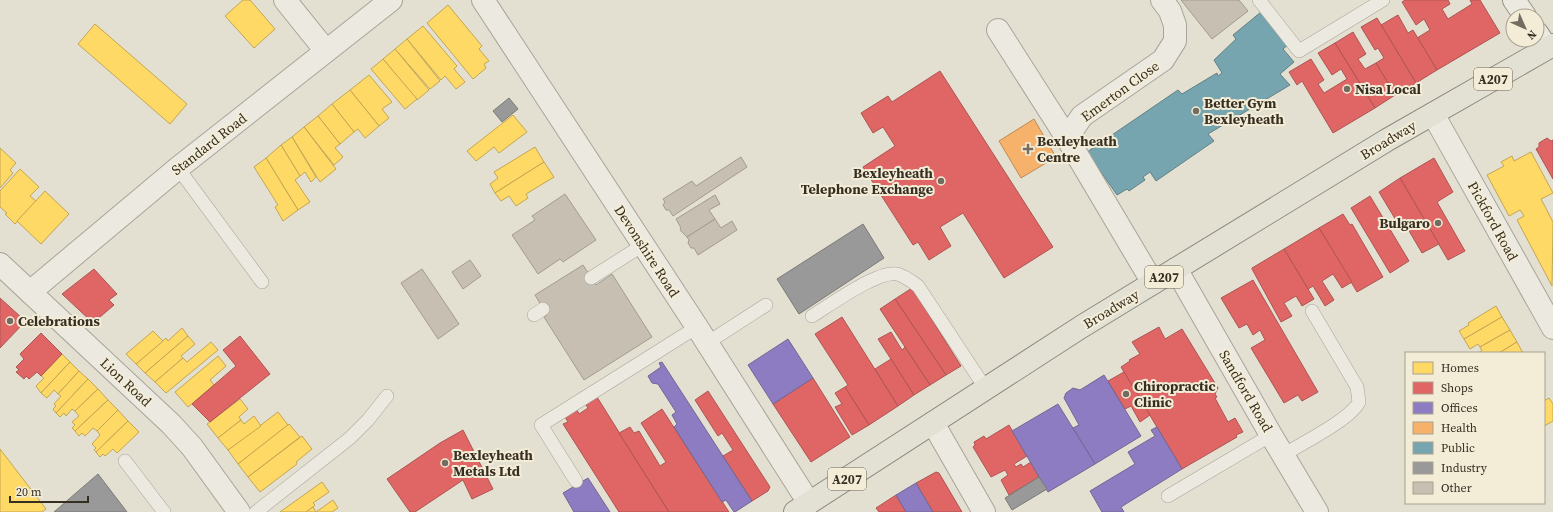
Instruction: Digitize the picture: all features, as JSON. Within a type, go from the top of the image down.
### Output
[{"type":"main road","name":"A207","points":[[1433,114],[1546,42]]},
{"type":"main road","name":"Broadway","points":[[802,507],[1081,327],[1306,189],[1433,114]]},
{"type":"street","points":[[285,0],[326,51]]},
{"type":"street","name":"Standard Road","points":[[30,292],[178,168],[391,0]]},
{"type":"street","name":"Devonshire Road","points":[[483,0],[702,335],[802,507]]},
{"type":"street","name":"Emerton Close","points":[[1067,138],[1082,116],[1163,60],[1175,40],[1175,25],[1170,11],[1162,0]]},
{"type":"street","points":[[998,30],[1067,138],[1153,283]]},
{"type":"street","name":"Pickford Road","points":[[1433,114],[1553,328]]},
{"type":"street","name":"Lion Road","points":[[0,264],[171,424],[192,448],[239,512]]},
{"type":"street","name":"Sandford Road","points":[[1176,269],[1317,512]]},
{"type":"street","points":[[933,423],[984,512]]},
{"type":"lane","points":[[1259,0],[1299,51],[1383,0]]},
{"type":"lane","points":[[178,168],[262,282]]},
{"type":"lane","points":[[591,278],[643,245]]},
{"type":"lane","points":[[812,316],[865,283],[885,274],[896,274],[905,277],[918,286],[986,389]]},
{"type":"lane","points":[[576,481],[541,424],[702,335],[766,305]]},
{"type":"lane","points":[[1283,455],[1342,420],[1356,408],[1359,402],[1357,387],[1312,311]]},
{"type":"lane","points":[[256,512],[350,438],[368,420],[387,396]]},
{"type":"lane","points":[[1168,496],[1271,435]]},
{"type":"lane","points":[[125,461],[164,512]]},
{"type":"building: Homes","points":[[243,0],[250,0],[275,29],[254,48],[225,16]]},
{"type":"building: Homes","points":[[448,5],[482,46],[479,49],[489,61],[484,64],[486,68],[473,79],[427,23]]},
{"type":"building: Homes","points":[[95,24],[187,104],[170,124],[78,44]]},
{"type":"building: Homes","points":[[423,26],[457,66],[454,69],[465,82],[456,89],[445,76],[441,80],[407,39]]},
{"type":"building: Homes","points":[[407,39],[440,81],[430,89],[395,49]]},
{"type":"building: Homes","points":[[395,49],[429,90],[417,100],[383,59]]},
{"type":"building: Homes","points":[[383,59],[417,99],[405,109],[371,69]]},
{"type":"building: Homes","points":[[369,75],[392,102],[382,109],[389,118],[379,126],[350,90]]},
{"type":"building: Homes","points":[[350,90],[379,126],[365,138],[358,129],[354,132],[332,104]]},
{"type":"building: Homes","points":[[332,104],[354,132],[340,144],[318,116]]},
{"type":"building: Homes","points":[[513,115],[527,132],[499,153],[494,147],[476,161],[467,151]]},
{"type":"building: Homes","points":[[318,116],[340,144],[335,148],[343,157],[334,165],[304,127]]},
{"type":"building: Homes","points":[[304,127],[336,169],[320,182],[292,137]]},
{"type":"building: Homes","points":[[292,137],[316,177],[311,182],[305,172],[300,176],[281,145]]},
{"type":"building: Homes","points":[[281,145],[300,176],[295,180],[310,202],[298,210],[266,158]]},
{"type":"building: Homes","points":[[535,147],[544,162],[495,193],[490,184],[498,178],[494,172]]},
{"type":"building: Homes","points":[[0,148],[16,163],[10,170],[13,173],[0,188]]},
{"type":"building: Homes","points":[[1531,152],[1553,193],[1541,199],[1553,222],[1552,286],[1517,220],[1524,216],[1520,210],[1509,216],[1487,175],[1504,166],[1501,162],[1512,156],[1514,161]]},
{"type":"building: Homes","points":[[266,158],[298,210],[283,221],[275,207],[278,205],[254,167]]},
{"type":"building: Homes","points":[[544,162],[554,177],[526,194],[528,198],[516,206],[509,196],[501,201],[495,193]]},
{"type":"building: Homes","points":[[20,169],[39,187],[30,196],[36,201],[15,224],[5,214],[7,213],[0,207],[0,191]]},
{"type":"building: Homes","points":[[45,191],[69,214],[41,244],[17,221]]},
{"type":"building: Homes","points":[[1496,306],[1502,317],[1464,339],[1459,331],[1469,325],[1468,323]]},
{"type":"building: Homes","points":[[1502,317],[1510,330],[1480,347],[1478,344],[1470,349],[1464,339]]},
{"type":"building: Homes","points":[[182,328],[188,336],[145,373],[136,364],[166,338],[168,341]]},
{"type":"building: Homes","points":[[1510,330],[1517,342],[1501,352],[1480,352],[1482,351],[1480,347]]},
{"type":"building: Homes","points":[[153,331],[163,341],[136,364],[126,354]]},
{"type":"building: Homes","points":[[188,336],[195,344],[181,356],[183,358],[155,382],[145,373]]},
{"type":"building: Homes","points":[[211,342],[218,350],[166,393],[155,382],[183,358],[187,362]]},
{"type":"building: Homes","points":[[1517,342],[1522,352],[1501,352]]},
{"type":"building: Homes","points":[[62,354],[70,362],[41,393],[36,386],[44,378],[41,376]]},
{"type":"building: Homes","points":[[218,356],[226,366],[210,380],[214,385],[188,407],[175,392]]},
{"type":"building: Homes","points":[[70,362],[79,371],[58,394],[54,390],[47,398],[41,393]]},
{"type":"building: Homes","points":[[79,371],[88,379],[56,413],[53,409],[56,406],[54,404],[61,396],[58,394]]},
{"type":"building: Homes","points":[[88,379],[98,389],[75,411],[72,409],[66,416],[64,413],[60,417],[56,413]]},
{"type":"building: Homes","points":[[98,389],[108,400],[75,431],[72,428],[75,425],[72,422],[79,416],[75,411]]},
{"type":"building: Homes","points":[[1549,398],[1553,404],[1553,421],[1545,425],[1545,400]]},
{"type":"building: Homes","points":[[240,399],[248,409],[239,417],[241,420],[218,438],[207,424]]},
{"type":"building: Homes","points":[[108,400],[118,410],[97,431],[93,428],[85,436],[82,433],[79,436],[75,431]]},
{"type":"building: Homes","points":[[118,410],[128,421],[96,452],[94,450],[96,448],[92,444],[100,435],[97,431]]},
{"type":"building: Homes","points":[[278,412],[288,425],[238,464],[228,450]]},
{"type":"building: Homes","points":[[254,416],[261,426],[228,450],[218,438],[241,420],[244,424]]},
{"type":"building: Homes","points":[[128,421],[139,432],[117,453],[113,449],[105,456],[103,454],[100,457],[96,452]]},
{"type":"building: Homes","points":[[289,424],[300,437],[248,477],[238,464]]},
{"type":"building: Homes","points":[[302,436],[312,449],[296,462],[297,464],[260,492],[248,477]]},
{"type":"building: Homes","points":[[0,449],[46,509],[42,512],[0,512]]},
{"type":"building: Homes","points":[[322,482],[329,492],[313,503],[315,505],[306,512],[280,512]]},
{"type":"building: Homes","points":[[333,500],[338,508],[332,512],[316,512]]},
{"type":"building: Homes","points":[[313,507],[316,512],[306,512]]},
{"type":"building: Shops","points":[[1405,0],[1448,0],[1450,4],[1442,9],[1448,19],[1472,4],[1470,0],[1480,0],[1500,33],[1437,70],[1417,38],[1430,30],[1424,19],[1416,25],[1402,2]]},
{"type":"building: Shops","points":[[1398,15],[1408,33],[1413,30],[1437,70],[1416,83],[1381,25]]},
{"type":"building: Shops","points":[[1377,18],[1416,83],[1395,95],[1376,63],[1384,58],[1378,48],[1375,50],[1361,27]]},
{"type":"building: Shops","points":[[1353,32],[1366,54],[1358,59],[1365,69],[1376,63],[1395,95],[1375,108],[1335,43]]},
{"type":"building: Shops","name":"Nisa Local","points":[[1335,43],[1375,108],[1333,133],[1302,81],[1297,85],[1289,72],[1311,59],[1324,80],[1318,84],[1324,93],[1347,79],[1341,69],[1332,75],[1318,53]]},
{"type":"building: Shops","name":"Bexleyheath Telephone Exchange","points":[[940,71],[1053,247],[1004,278],[963,213],[940,227],[951,246],[929,260],[918,242],[913,245],[863,167],[895,146],[883,127],[873,133],[861,113],[888,96],[892,102]]},
{"type":"building: Shops","points":[[1547,138],[1551,141],[1553,140],[1553,179],[1536,149],[1539,147],[1539,143]]},
{"type":"building: Shops","name":"Bulgaro","points":[[1434,158],[1453,192],[1437,202],[1465,251],[1448,260],[1400,178]]},
{"type":"building: Shops","points":[[1400,178],[1439,244],[1422,253],[1405,224],[1400,227],[1379,192]]},
{"type":"building: Shops","points":[[1370,196],[1409,261],[1390,273],[1351,208]]},
{"type":"building: Shops","points":[[1343,214],[1350,225],[1352,224],[1383,277],[1357,292],[1319,228]]},
{"type":"building: Shops","points":[[1319,228],[1352,282],[1342,288],[1333,274],[1322,281],[1334,300],[1325,306],[1313,286],[1308,289],[1284,249]]},
{"type":"building: Shops","points":[[1284,249],[1314,299],[1302,306],[1296,296],[1284,303],[1292,316],[1281,322],[1252,268]]},
{"type":"building: Shops","points":[[94,269],[117,294],[109,300],[114,305],[93,323],[62,294]]},
{"type":"building: Shops","points":[[1253,280],[1318,392],[1302,401],[1298,395],[1284,403],[1251,348],[1265,340],[1260,330],[1253,335],[1247,324],[1239,328],[1221,298]]},
{"type":"building: Shops","points":[[912,288],[961,366],[946,375],[895,299]]},
{"type":"building: Shops","name":"Celebrations","points":[[0,298],[22,318],[17,323],[20,327],[0,348]]},
{"type":"building: Shops","points":[[895,299],[946,375],[930,385],[880,309]]},
{"type":"building: Shops","points":[[842,317],[898,406],[869,425],[845,387],[848,385],[815,334]]},
{"type":"building: Shops","points":[[1159,327],[1165,339],[1182,329],[1218,388],[1215,394],[1217,397],[1215,398],[1228,422],[1235,418],[1243,432],[1182,469],[1121,367],[1130,361],[1129,360],[1140,354],[1132,342]]},
{"type":"building: Shops","points":[[891,332],[902,350],[905,347],[930,385],[914,395],[878,339]]},
{"type":"building: Shops","points":[[41,333],[62,354],[41,376],[37,372],[29,379],[26,376],[24,379],[16,372],[19,370],[16,367],[24,359],[20,354]]},
{"type":"building: Shops","points":[[240,336],[270,374],[210,422],[192,404],[236,366],[223,350]]},
{"type":"building: Shops","points":[[891,359],[914,395],[898,406],[875,369]]},
{"type":"building: Shops","name":"Chiropractic Clinic","points":[[1124,372],[1150,415],[1140,422],[1131,406],[1125,409],[1108,381]]},
{"type":"building: Shops","points":[[813,378],[850,437],[811,462],[773,404]]},
{"type":"building: Shops","points":[[845,387],[869,425],[852,435],[835,407],[842,404],[835,393]]},
{"type":"building: Shops","points":[[708,391],[770,487],[768,491],[752,501],[723,456],[733,450],[722,433],[718,436],[695,400]]},
{"type":"building: Shops","points":[[597,397],[669,512],[619,512],[563,424],[568,422],[565,417],[577,410],[579,414],[588,408],[586,405]]},
{"type":"building: Shops","points":[[662,409],[729,512],[669,512],[619,433],[630,427],[634,433],[639,431],[660,466],[666,462],[641,423]]},
{"type":"building: Shops","points":[[1009,425],[1027,456],[1014,464],[1016,467],[1021,464],[1023,467],[1031,462],[1039,477],[1009,495],[1001,480],[1008,475],[1005,470],[991,477],[973,447],[975,445],[974,442],[984,436],[986,439]]},
{"type":"building: Shops","name":"Bexleyheath Metals Ltd","points":[[463,430],[493,489],[472,499],[463,480],[415,512],[410,512],[387,479],[440,443]]},
{"type":"building: Shops","points":[[936,472],[939,473],[962,512],[933,512],[916,483]]},
{"type":"building: Shops","points":[[896,495],[906,512],[879,512],[876,508]]},
{"type":"building: Offices","points":[[788,339],[813,378],[773,404],[748,365]]},
{"type":"building: Offices","points":[[662,362],[752,501],[735,512],[726,500],[722,502],[674,427],[677,424],[672,415],[676,412],[658,384],[652,383],[648,376],[661,367],[659,363]]},
{"type":"building: Offices","points":[[1104,375],[1141,436],[1095,464],[1073,428],[1079,425],[1064,398],[1066,393],[1073,388],[1080,390]]},
{"type":"building: Offices","points":[[1058,404],[1095,464],[1048,492],[1012,431]]},
{"type":"building: Offices","points":[[1157,427],[1182,469],[1121,507],[1124,512],[1102,512],[1090,491],[1135,464],[1128,452],[1155,436],[1151,430]]},
{"type":"building: Offices","points":[[588,478],[610,512],[574,512],[563,493]]},
{"type":"building: Offices","points":[[916,483],[933,512],[906,512],[896,495]]},
{"type":"building: Health","name":"Bexleyheath Centre","points":[[1034,119],[1056,157],[1021,178],[999,141]]},
{"type":"building: Public","name":"Better Gym Bexleyheath","points":[[1261,12],[1288,45],[1283,49],[1294,62],[1280,74],[1290,85],[1208,134],[1214,141],[1156,181],[1150,172],[1143,177],[1145,180],[1129,191],[1127,189],[1117,195],[1087,152],[1178,90],[1182,94],[1217,73],[1218,76],[1222,73],[1214,60],[1236,39],[1233,35]]},
{"type":"building: Industry","points":[[509,98],[518,109],[502,122],[493,111]]},
{"type":"building: Industry","points":[[863,224],[884,258],[799,314],[777,279]]},
{"type":"building: Industry","points":[[98,474],[127,512],[54,512]]},
{"type":"building: Industry","points":[[1039,477],[1047,489],[1012,510],[1005,498]]},
{"type":"building: Other","points":[[1181,0],[1239,0],[1248,11],[1212,39]]},
{"type":"building: Other","points":[[741,157],[747,167],[673,216],[669,210],[666,210],[663,205],[665,202],[663,199],[692,181],[696,186]]},
{"type":"building: Other","points":[[565,194],[596,240],[563,262],[560,259],[538,274],[512,235],[535,220],[532,216]]},
{"type":"building: Other","points":[[715,195],[720,204],[709,210],[715,219],[687,237],[680,230],[681,228],[676,219]]},
{"type":"building: Other","points":[[715,219],[721,228],[732,221],[737,230],[698,255],[694,248],[691,248],[687,237]]},
{"type":"building: Other","points":[[470,260],[481,276],[463,289],[452,272]]},
{"type":"building: Other","points":[[583,265],[596,285],[612,274],[652,337],[584,380],[544,317],[547,315],[535,295]]},
{"type":"building: Other","points":[[422,269],[459,324],[438,339],[401,283]]},
{"type":"place","name":"Nisa Local","points":[[1347,89]]},
{"type":"place","name":"Better Gym Bexleyheath","points":[[1196,111]]},
{"type":"place","name":"Bexleyheath Centre","points":[[1028,149]]},
{"type":"place","name":"Bexleyheath Telephone Exchange","points":[[941,181]]},
{"type":"place","name":"Bulgaro","points":[[1438,223]]},
{"type":"place","name":"Celebrations","points":[[10,321]]},
{"type":"place","name":"Chiropractic Clinic","points":[[1126,394]]},
{"type":"place","name":"Bexleyheath Metals Ltd","points":[[445,463]]}]
